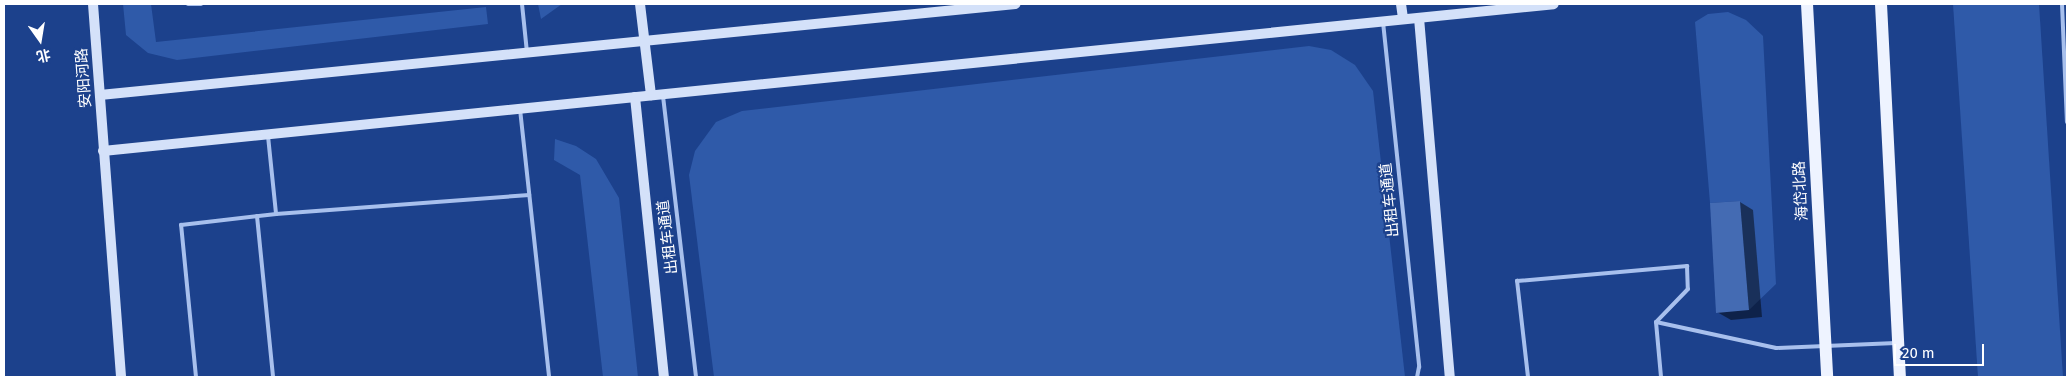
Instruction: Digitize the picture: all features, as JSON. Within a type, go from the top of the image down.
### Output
[{"type":"main road","name":"安阳河路","points":[[93,4],[121,377]]},
{"type":"main road","points":[[640,4],[651,95]]},
{"type":"main road","points":[[100,95],[1015,4]]},
{"type":"main road","points":[[1401,4],[1403,19]]},
{"type":"main road","points":[[103,151],[1554,4]]},
{"type":"main road","name":"海岱北路","points":[[1807,4],[1827,377]]},
{"type":"main road","points":[[1881,4],[1900,377]]},
{"type":"main road","points":[[1419,18],[1450,377]]},
{"type":"main road","points":[[635,97],[664,377]]},
{"type":"lane","points":[[188,4],[201,4]]},
{"type":"lane","points":[[522,4],[527,52]]},
{"type":"lane","points":[[2062,4],[2067,122]]},
{"type":"lane","name":"出租车通道","points":[[1383,21],[1419,367],[1417,377]]},
{"type":"lane","name":"出租车通道","points":[[663,94],[696,377]]},
{"type":"lane","points":[[520,108],[549,377]]},
{"type":"lane","points":[[268,134],[276,214]]},
{"type":"lane","points":[[196,377],[181,225],[276,214],[529,195]]},
{"type":"lane","points":[[257,216],[273,377]]},
{"type":"lane","points":[[1528,377],[1517,281],[1687,266],[1688,289],[1656,322],[1660,377]]},
{"type":"lane","points":[[1656,322],[1776,348],[1898,343]]},
{"type":"shaded area","points":[[123,4],[151,4],[156,42],[486,7],[488,24],[177,60],[148,53],[126,35]]},
{"type":"shaded area","points":[[538,4],[562,4],[541,19]]},
{"type":"shaded area","points":[[1953,4],[2039,4],[2063,377],[1978,377]]},
{"type":"shaded area","points":[[1728,12],[1746,20],[1763,36],[1776,284],[1749,310],[1740,201],[1710,203],[1695,22],[1708,14]]},
{"type":"shaded area","points":[[1309,46],[1331,50],[1355,65],[1373,91],[1405,377],[714,377],[689,175],[695,151],[716,122],[742,111]]},
{"type":"shaded area","points":[[555,139],[576,146],[596,159],[619,198],[638,377],[603,377],[580,175],[554,160]]},
{"type":"building","points":[[1740,201],[1749,310],[1716,313],[1710,203]]}]
